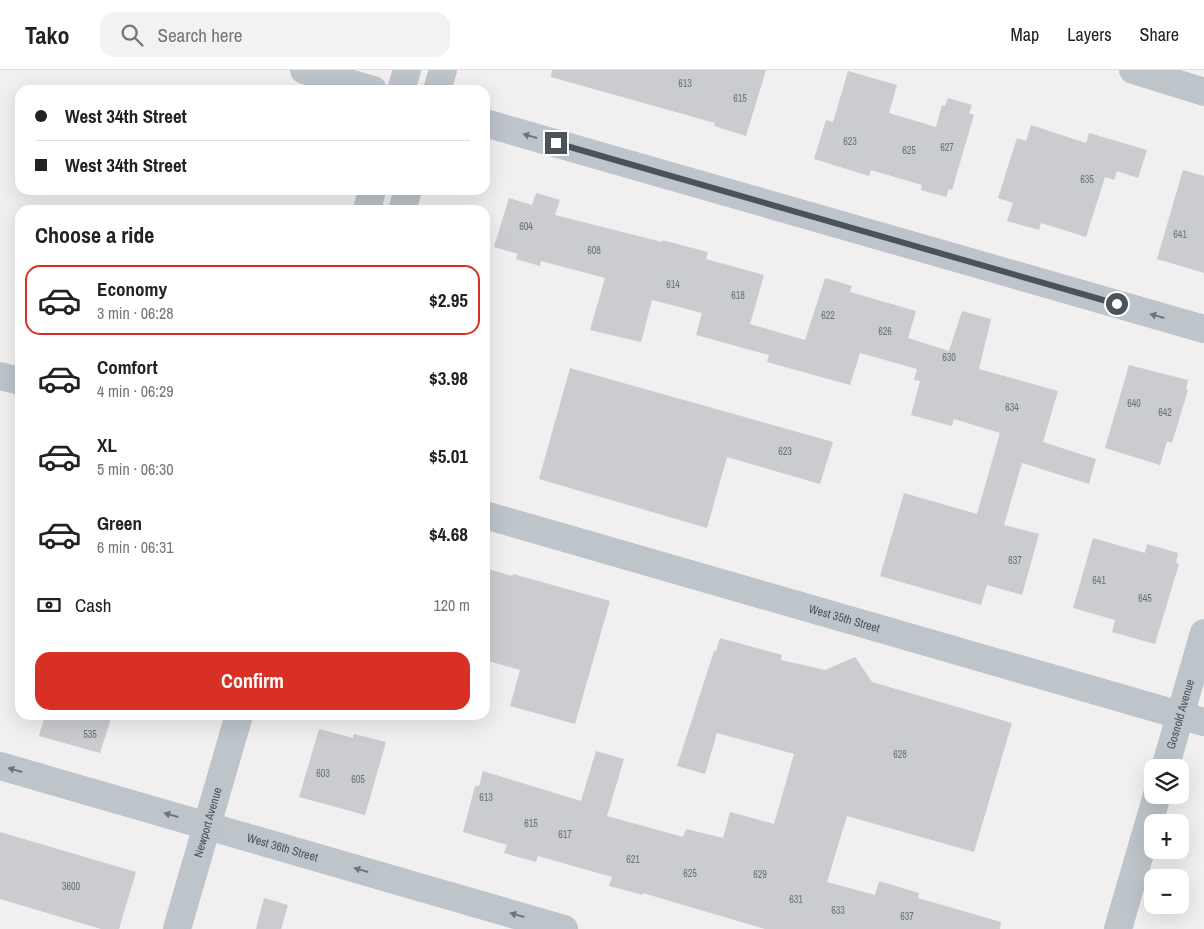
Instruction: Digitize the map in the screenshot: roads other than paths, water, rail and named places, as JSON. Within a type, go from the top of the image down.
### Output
[{"type":"street","points":[[304,70],[356,85]]},
{"type":"street","points":[[402,85],[407,70]]},
{"type":"street","points":[[438,85],[443,70]]},
{"type":"street","points":[[1133,70],[1204,92]]},
{"type":"street","points":[[490,124],[1204,329]]},
{"type":"street","points":[[0,376],[15,380]]},
{"type":"street","name":"West 35th Street","points":[[490,516],[1192,719]]},
{"type":"street","name":"Gosnold Avenue","points":[[1170,759],[1192,719],[1204,633]]},
{"type":"street","name":"Newport Avenue","points":[[177,929],[238,720]]},
{"type":"street","name":"West 36th Street","points":[[0,766],[564,929]]},
{"type":"street","points":[[1118,929],[1154,804]]}]
